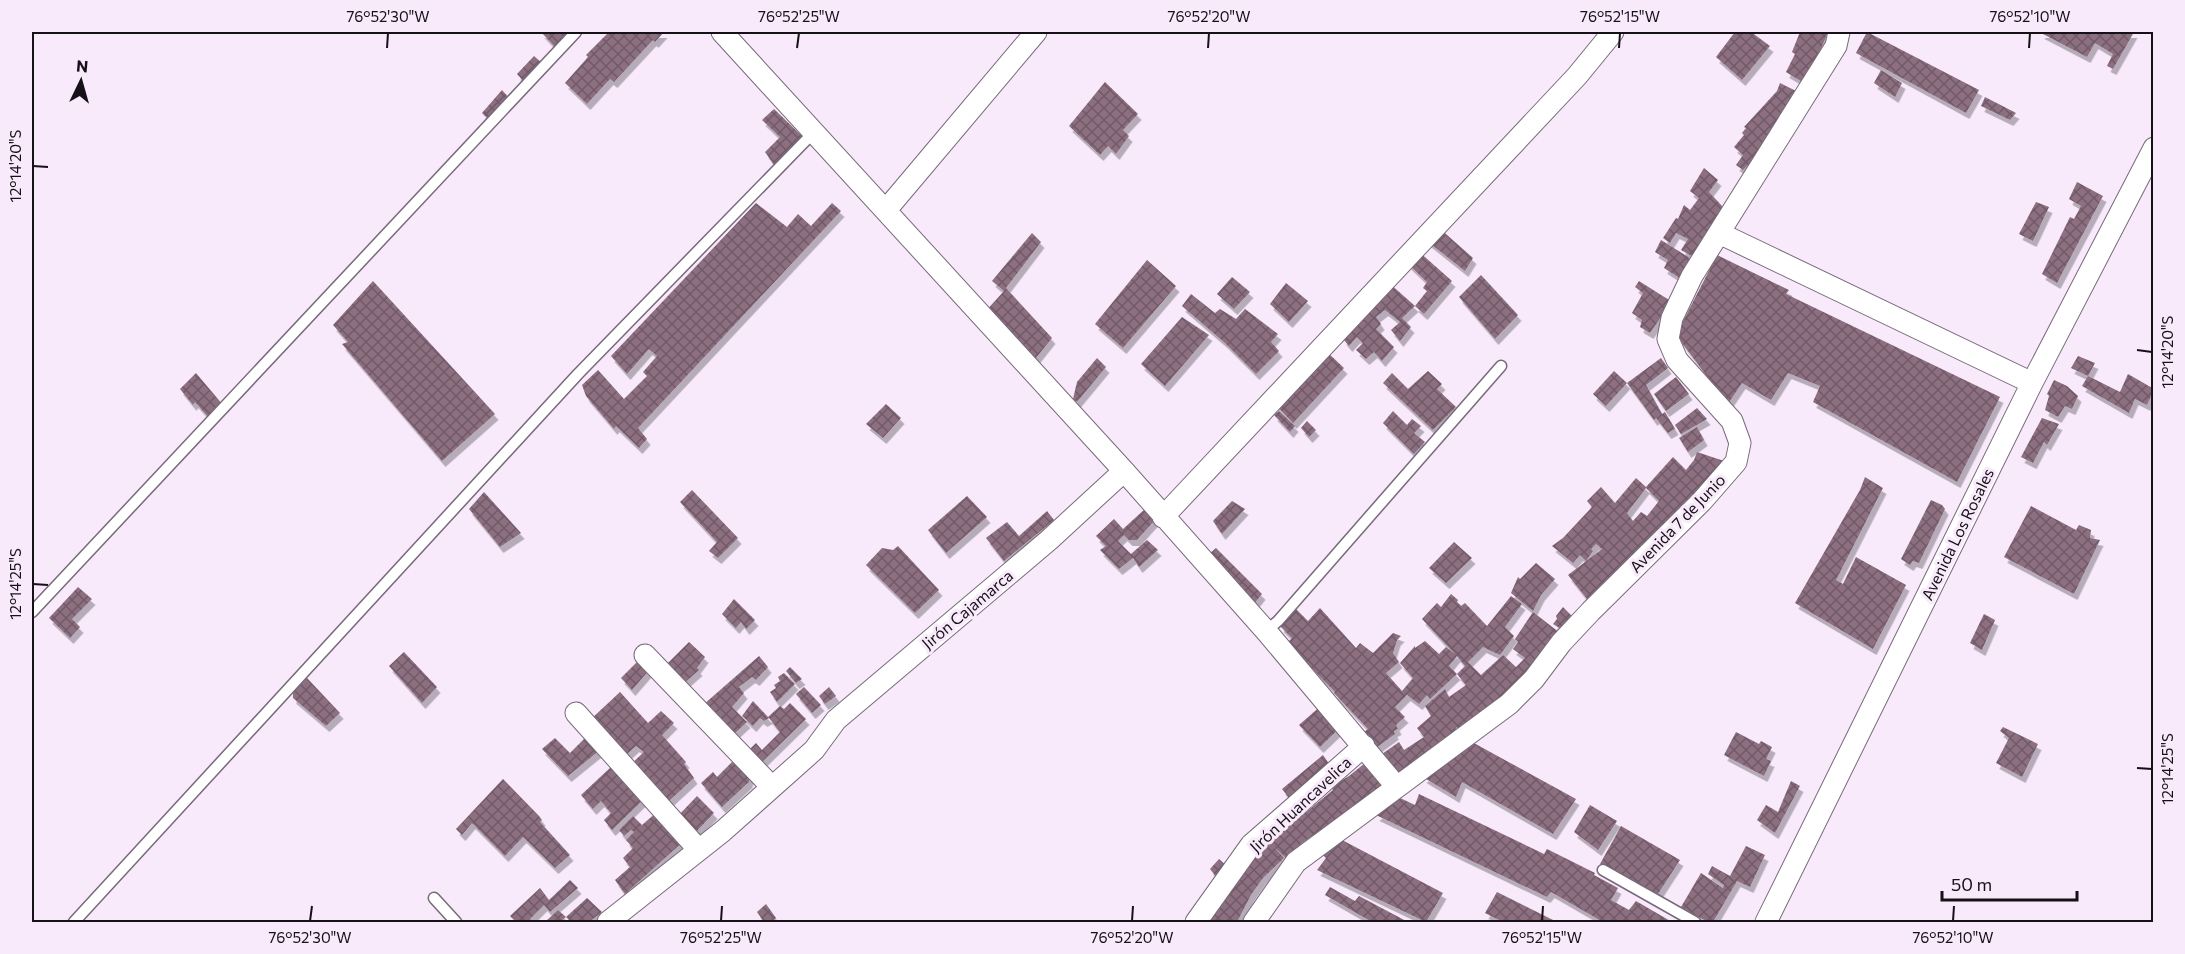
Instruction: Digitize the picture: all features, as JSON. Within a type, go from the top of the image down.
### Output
[{"type":"street","points":[[722,32],[1124,471],[1266,630],[1396,786]]},
{"type":"street","points":[[886,210],[1036,32]]},
{"type":"street","points":[[1163,517],[1577,76],[1613,32]]},
{"type":"street","name":"Avenida 7 de Junio","points":[[1254,922],[1296,862],[1509,704],[1534,679],[1584,619],[1702,501],[1736,462],[1740,443],[1732,421],[1677,360],[1668,339],[1672,318],[1692,276],[1836,46],[1839,32]]},
{"type":"street","name":"Avenida Los Rosales","points":[[1766,922],[2032,383],[2154,148]]},
{"type":"street","points":[[1719,232],[2032,383]]},
{"type":"street","name":"Jirón Cajamarca","points":[[608,922],[699,850],[772,787],[814,750],[836,720],[1048,540],[1124,471]]},
{"type":"street","points":[[645,655],[772,787]]},
{"type":"street","points":[[576,713],[699,850]]},
{"type":"street","name":"Jirón Huancavelica","points":[[1196,922],[1251,845],[1364,746]]},
{"type":"lane","points":[[32,612],[576,32]]},
{"type":"lane","points":[[74,922],[578,374],[814,132]]},
{"type":"lane","points":[[1266,630],[1278,621],[1501,366]]},
{"type":"lane","points":[[1603,870],[1695,922]]},
{"type":"lane","points":[[434,898],[456,922]]},
{"type":"building","points":[[541,32],[566,32],[568,34],[556,48]]},
{"type":"building","points":[[609,32],[664,32],[655,42],[653,40],[614,82],[610,79],[587,104],[565,83],[588,57],[586,55]]},
{"type":"building","points":[[1735,32],[1751,32],[1770,46],[1742,80],[1716,57]]},
{"type":"building","points":[[1800,32],[1828,32],[1804,83],[1786,72],[1795,54],[1792,52]]},
{"type":"building","points":[[1867,32],[1979,90],[1966,113],[1856,53]]},
{"type":"building","points":[[2042,32],[2134,32],[2113,69],[2107,66],[2113,54],[2095,43],[2087,57]]},
{"type":"building","points":[[534,56],[543,64],[525,83],[517,74]]},
{"type":"building","points":[[1881,70],[1902,83],[1895,97],[1874,83]]},
{"type":"building","points":[[1105,82],[1138,114],[1123,130],[1129,136],[1116,154],[1108,146],[1100,155],[1069,126]]},
{"type":"building","points":[[1780,83],[1802,94],[1743,170],[1736,165],[1743,155],[1734,147],[1744,135],[1742,133],[1746,128],[1744,127],[1777,91]]},
{"type":"building","points":[[502,90],[510,99],[490,121],[482,113]]},
{"type":"building","points":[[1985,97],[2016,113],[2010,120],[1981,106]]},
{"type":"building","points":[[774,109],[802,136],[775,166],[765,152],[780,137],[762,120]]},
{"type":"building","points":[[1704,168],[1718,180],[1709,192],[1723,207],[1695,258],[1681,250],[1688,239],[1676,233],[1670,243],[1663,238],[1676,218],[1678,219],[1684,205],[1690,210],[1699,198],[1690,191]]},
{"type":"building","points":[[2077,182],[2103,196],[2057,283],[2042,274],[2070,217],[2074,219],[2081,206],[2069,199]]},
{"type":"building","points":[[2036,202],[2049,207],[2033,241],[2019,234]]},
{"type":"building","points":[[756,203],[787,227],[798,214],[811,226],[832,203],[841,211],[638,428],[647,439],[639,448],[616,426],[614,429],[586,396],[582,385],[598,370],[624,399],[647,376],[643,372],[657,356],[649,349],[627,374],[611,356]]},
{"type":"building","points":[[1438,227],[1473,258],[1465,271],[1426,240]]},
{"type":"building","points":[[1032,233],[1041,242],[1006,288],[1052,338],[1032,363],[985,312],[1004,291],[992,281]]},
{"type":"building","points":[[1661,240],[1693,260],[1681,279],[1664,268],[1668,260],[1655,252]]},
{"type":"building","points":[[1417,250],[1452,281],[1424,314],[1415,306],[1427,291],[1423,288],[1427,282],[1406,262]]},
{"type":"building","points":[[1717,255],[1789,290],[1786,294],[2000,397],[1957,482],[1813,402],[1820,386],[1788,373],[1771,400],[1742,383],[1728,404],[1676,335]]},
{"type":"building","points":[[1147,260],[1176,286],[1123,348],[1095,324]]},
{"type":"building","points":[[1481,275],[1518,315],[1495,339],[1459,297]]},
{"type":"building","points":[[1232,277],[1250,292],[1234,309],[1217,294]]},
{"type":"building","points":[[373,281],[495,414],[442,461],[342,344],[348,342],[333,325]]},
{"type":"building","points":[[1639,281],[1669,300],[1650,333],[1640,327],[1642,320],[1632,313],[1643,293],[1635,287]]},
{"type":"building","points":[[1388,282],[1415,306],[1402,318],[1411,327],[1400,341],[1391,330],[1400,322],[1385,310],[1376,317],[1381,324],[1376,329],[1394,347],[1382,361],[1374,352],[1366,359],[1356,350],[1363,343],[1357,337],[1349,346],[1343,339]]},
{"type":"building","points":[[1286,283],[1308,301],[1289,322],[1270,304]]},
{"type":"building","points":[[1191,294],[1215,313],[1220,309],[1236,319],[1245,309],[1278,334],[1271,342],[1279,351],[1256,374],[1225,343],[1182,306]]},
{"type":"building","points":[[1182,317],[1209,335],[1165,386],[1141,364]]},
{"type":"building","points":[[1325,350],[1344,368],[1293,423],[1275,404]]},
{"type":"building","points":[[2078,356],[2095,363],[2088,376],[2071,368]]},
{"type":"building","points":[[1097,358],[1106,367],[1077,402],[1073,399],[1077,382]]},
{"type":"building","points":[[1661,358],[1668,368],[1646,385],[1662,414],[1665,412],[1675,429],[1668,433],[1656,418],[1654,420],[1627,383]]},
{"type":"building","points":[[1428,371],[1442,384],[1437,389],[1456,407],[1433,430],[1383,383],[1392,373],[1408,389]]},
{"type":"building","points":[[1614,371],[1627,383],[1606,406],[1593,394]]},
{"type":"building","points":[[196,373],[223,405],[210,419],[195,402],[193,405],[180,389]]},
{"type":"building","points":[[2128,374],[2154,389],[2147,405],[2135,399],[2129,413],[2082,386],[2088,376],[2120,392]]},
{"type":"building","points":[[1676,377],[1689,394],[1666,411],[1654,394]]},
{"type":"building","points":[[2054,380],[2067,386],[2078,396],[2072,409],[2065,406],[2058,417],[2045,410],[2049,396],[2047,394]]},
{"type":"building","points":[[886,404],[901,418],[883,438],[866,424]]},
{"type":"building","points":[[1697,408],[1707,419],[1681,434],[1675,425]]},
{"type":"building","points":[[1279,411],[1295,426],[1290,432],[1274,415]]},
{"type":"building","points":[[1393,411],[1407,425],[1412,419],[1421,426],[1414,433],[1425,442],[1414,454],[1383,423]]},
{"type":"building","points":[[2042,418],[2059,424],[2047,445],[2044,442],[2033,463],[2021,457]]},
{"type":"building","points":[[1307,421],[1316,430],[1309,437],[1301,428]]},
{"type":"building","points":[[1697,427],[1704,440],[1688,452],[1679,438]]},
{"type":"building","points":[[1697,452],[1727,462],[1587,599],[1568,575],[1602,549],[1596,544],[1586,561],[1580,555],[1573,563],[1552,546],[1563,538],[1592,507],[1587,501],[1601,487],[1615,503],[1636,478],[1646,487],[1673,457],[1686,470]],"holes":[[[1646,488],[1659,501],[1647,516],[1641,512],[1633,521],[1627,513]]]},
{"type":"building","points":[[1865,477],[1883,488],[1836,580],[1843,584],[1856,557],[1906,585],[1873,649],[1795,603],[1860,490]]},
{"type":"building","points":[[692,490],[738,538],[718,558],[709,551],[717,542],[680,502]]},
{"type":"building","points":[[484,492],[521,533],[500,547],[469,509]]},
{"type":"building","points":[[967,496],[987,517],[946,553],[928,530]]},
{"type":"building","points":[[1931,500],[1945,509],[1919,563],[1913,561],[1910,565],[1901,559]]},
{"type":"building","points":[[1232,501],[1245,509],[1222,534],[1213,521]]},
{"type":"building","points":[[2031,506],[2076,530],[2079,525],[2091,530],[2090,538],[2100,540],[2074,594],[2004,557]]},
{"type":"building","points":[[1146,508],[1155,520],[1137,540],[1129,540],[1124,535],[1118,541],[1131,554],[1147,540],[1158,550],[1139,567],[1133,558],[1119,569],[1100,550],[1106,546],[1096,536],[1114,519],[1123,529]]},
{"type":"building","points":[[1047,511],[1054,520],[1004,561],[986,538],[1007,522],[1019,536]]},
{"type":"building","points":[[1454,542],[1472,558],[1446,583],[1429,568]]},
{"type":"building","points":[[898,546],[939,590],[915,613],[866,565],[882,548],[893,550]]},
{"type":"building","points":[[1216,548],[1262,594],[1253,605],[1208,555]]},
{"type":"building","points":[[1536,563],[1555,579],[1541,595],[1533,611],[1511,593],[1518,577],[1520,579]]},
{"type":"building","points":[[78,587],[92,599],[72,619],[80,627],[70,638],[49,618]]},
{"type":"building","points":[[1451,594],[1461,606],[1465,603],[1487,626],[1511,596],[1522,604],[1505,627],[1514,636],[1500,655],[1483,647],[1468,662],[1481,675],[1503,655],[1516,667],[1525,658],[1513,649],[1518,642],[1515,639],[1533,612],[1560,633],[1519,685],[1459,729],[1456,727],[1455,733],[1396,774],[1382,754],[1399,742],[1404,750],[1424,737],[1417,728],[1431,716],[1425,706],[1445,689],[1449,697],[1466,685],[1457,674],[1430,699],[1427,695],[1419,704],[1407,695],[1395,707],[1405,717],[1396,725],[1398,729],[1394,731],[1395,734],[1376,748],[1364,732],[1368,729],[1287,643],[1292,638],[1280,626],[1296,609],[1308,621],[1320,608],[1356,648],[1360,643],[1373,653],[1393,633],[1401,636],[1397,640],[1393,653],[1399,662],[1386,673],[1402,691],[1413,678],[1400,663],[1415,646],[1415,648],[1425,641],[1439,654],[1446,647],[1455,654],[1422,619],[1437,603],[1441,607]],"holes":[[[1457,656],[1465,666],[1457,674],[1449,666]]]},
{"type":"building","points":[[734,599],[755,620],[746,629],[741,622],[736,628],[722,614]]},
{"type":"building","points":[[1563,607],[1574,618],[1561,629],[1553,624]]},
{"type":"building","points":[[1984,614],[1995,620],[1982,650],[1970,643]]},
{"type":"building","points":[[689,642],[705,657],[697,668],[699,670],[681,686],[663,668]]},
{"type":"building","points":[[404,652],[437,687],[422,703],[389,666]]},
{"type":"building","points":[[759,656],[768,667],[756,680],[752,677],[739,687],[744,693],[732,707],[747,722],[733,735],[703,705]]},
{"type":"building","points":[[641,658],[651,668],[632,690],[621,678]]},
{"type":"building","points":[[790,667],[802,679],[796,683],[786,671]]},
{"type":"building","points":[[784,673],[795,684],[777,702],[770,692],[780,681],[778,677]]},
{"type":"building","points":[[307,678],[340,713],[326,726],[293,698],[293,692]]},
{"type":"building","points":[[804,687],[821,705],[812,713],[796,694]]},
{"type":"building","points":[[829,687],[836,696],[825,704],[819,696]]},
{"type":"building","points":[[620,692],[648,723],[661,711],[674,723],[662,735],[686,762],[684,764],[694,778],[668,802],[630,765],[644,752],[636,746],[625,756],[590,720]]},
{"type":"building","points":[[753,701],[768,717],[780,706],[784,709],[790,703],[806,719],[761,763],[748,751],[756,743],[762,750],[780,732],[769,718],[764,721],[760,718],[753,726],[742,716]]},
{"type":"building","points":[[1323,704],[1342,726],[1320,747],[1299,725]]},
{"type":"building","points":[[2003,727],[2038,744],[2022,777],[1996,763],[2009,738],[2000,731]]},
{"type":"building","points":[[1736,732],[1759,744],[1761,741],[1772,747],[1766,759],[1771,761],[1764,776],[1724,755]]},
{"type":"building","points":[[587,736],[600,750],[568,776],[542,749],[555,738],[570,753]]},
{"type":"building","points":[[1472,742],[1576,799],[1553,834],[1462,782],[1456,797],[1423,777]]},
{"type":"building","points":[[1323,755],[1332,768],[1290,799],[1282,789]]},
{"type":"building","points":[[737,757],[751,772],[749,782],[722,807],[701,783],[713,772],[717,777]]},
{"type":"building","points":[[1370,759],[1386,781],[1365,799],[1302,843],[1286,858],[1274,847],[1284,858],[1263,878],[1237,922],[1206,922],[1257,852],[1333,790],[1331,787]]},
{"type":"building","points":[[611,767],[643,800],[612,830],[604,820],[611,813],[601,801],[593,809],[581,795]]},
{"type":"building","points":[[503,779],[539,816],[542,820],[540,822],[570,855],[555,868],[523,837],[505,856],[472,823],[462,835],[456,829]]},
{"type":"building","points":[[1791,781],[1800,786],[1775,833],[1757,820],[1766,805],[1778,812]]},
{"type":"building","points":[[1419,794],[1544,854],[1547,849],[1595,873],[1594,875],[1618,888],[1611,900],[1629,910],[1636,901],[1672,922],[1603,922],[1551,892],[1547,897],[1376,815],[1398,797],[1415,805]]},
{"type":"building","points":[[697,796],[714,813],[697,831],[689,832],[677,817]]},
{"type":"building","points":[[1590,805],[1617,821],[1598,850],[1574,832]]},
{"type":"building","points":[[658,811],[685,840],[625,894],[615,880],[630,867],[623,858],[633,848],[626,840],[634,832],[631,830],[624,836],[619,830],[633,816],[642,825]]},
{"type":"building","points":[[1621,826],[1680,860],[1658,894],[1600,864]]},
{"type":"building","points":[[1342,840],[1443,893],[1426,922],[1317,870],[1326,858],[1323,855]]},
{"type":"building","points":[[1746,846],[1765,855],[1750,887],[1737,881],[1713,922],[1708,922],[1681,907],[1701,873],[1723,888],[1724,885],[1708,874],[1712,866],[1730,876]]},
{"type":"building","points":[[1219,859],[1228,867],[1217,878],[1210,869]]},
{"type":"building","points":[[570,880],[578,888],[550,912],[544,905],[530,919],[533,922],[516,922],[510,916],[540,888],[549,900]]},
{"type":"building","points":[[1330,887],[1355,901],[1359,896],[1408,922],[1372,922],[1325,895]]},
{"type":"building","points":[[1497,892],[1557,922],[1503,922],[1485,913]]},
{"type":"building","points":[[587,898],[602,912],[589,922],[571,922],[566,917]]},
{"type":"building","points":[[766,904],[776,918],[771,922],[764,922],[757,912]]},
{"type":"building","points":[[558,910],[566,917],[560,922],[545,922]]}]
